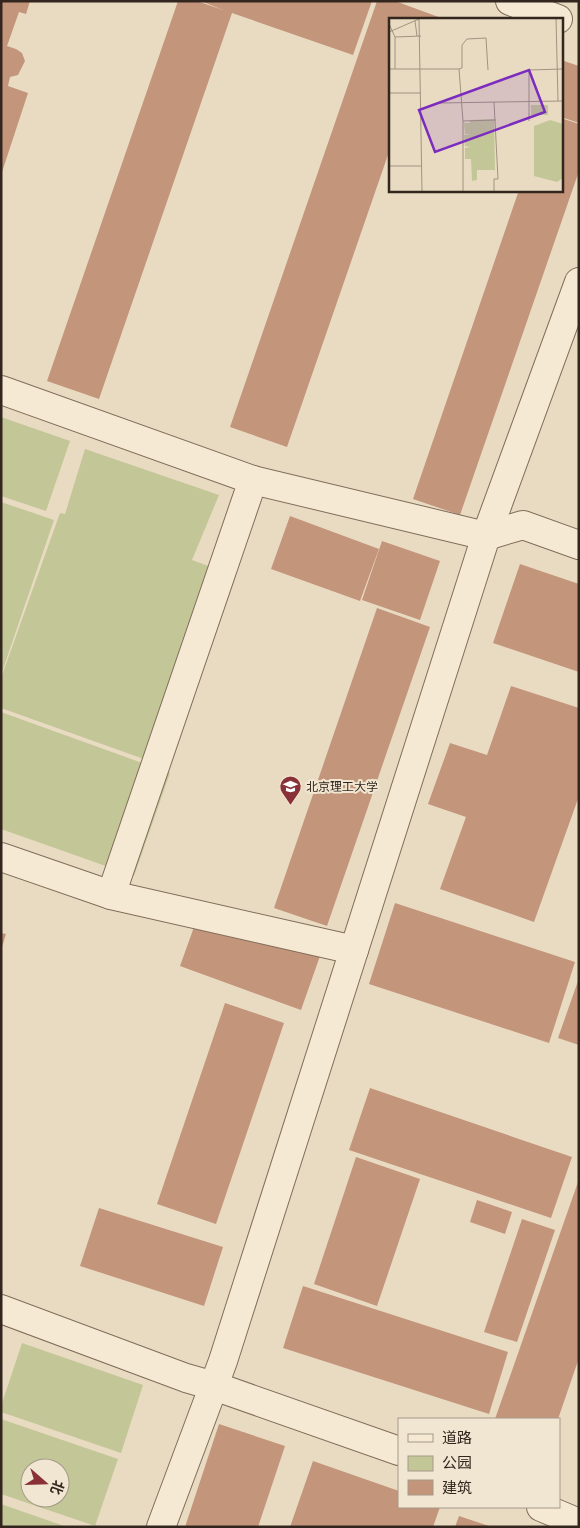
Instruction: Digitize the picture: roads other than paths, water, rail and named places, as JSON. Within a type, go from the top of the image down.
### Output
[{"type":"street","points":[[510,1],[557,18]]},
{"type":"street","points":[[562,20],[579,26]]},
{"type":"street","points":[[161,1527],[214,1386],[486,536],[579,282]]},
{"type":"street","points":[[1,390],[253,480],[486,536],[523,525],[579,546]]},
{"type":"street","points":[[111,895],[253,480]]},
{"type":"street","points":[[1,857],[111,895],[354,950]]},
{"type":"street","points":[[1,1309],[186,1378],[214,1386],[398,1451]]},
{"type":"street","points":[[543,1508],[579,1523]]},
{"type":"place","name":"北京理工大学","points":[[290,805]]}]
